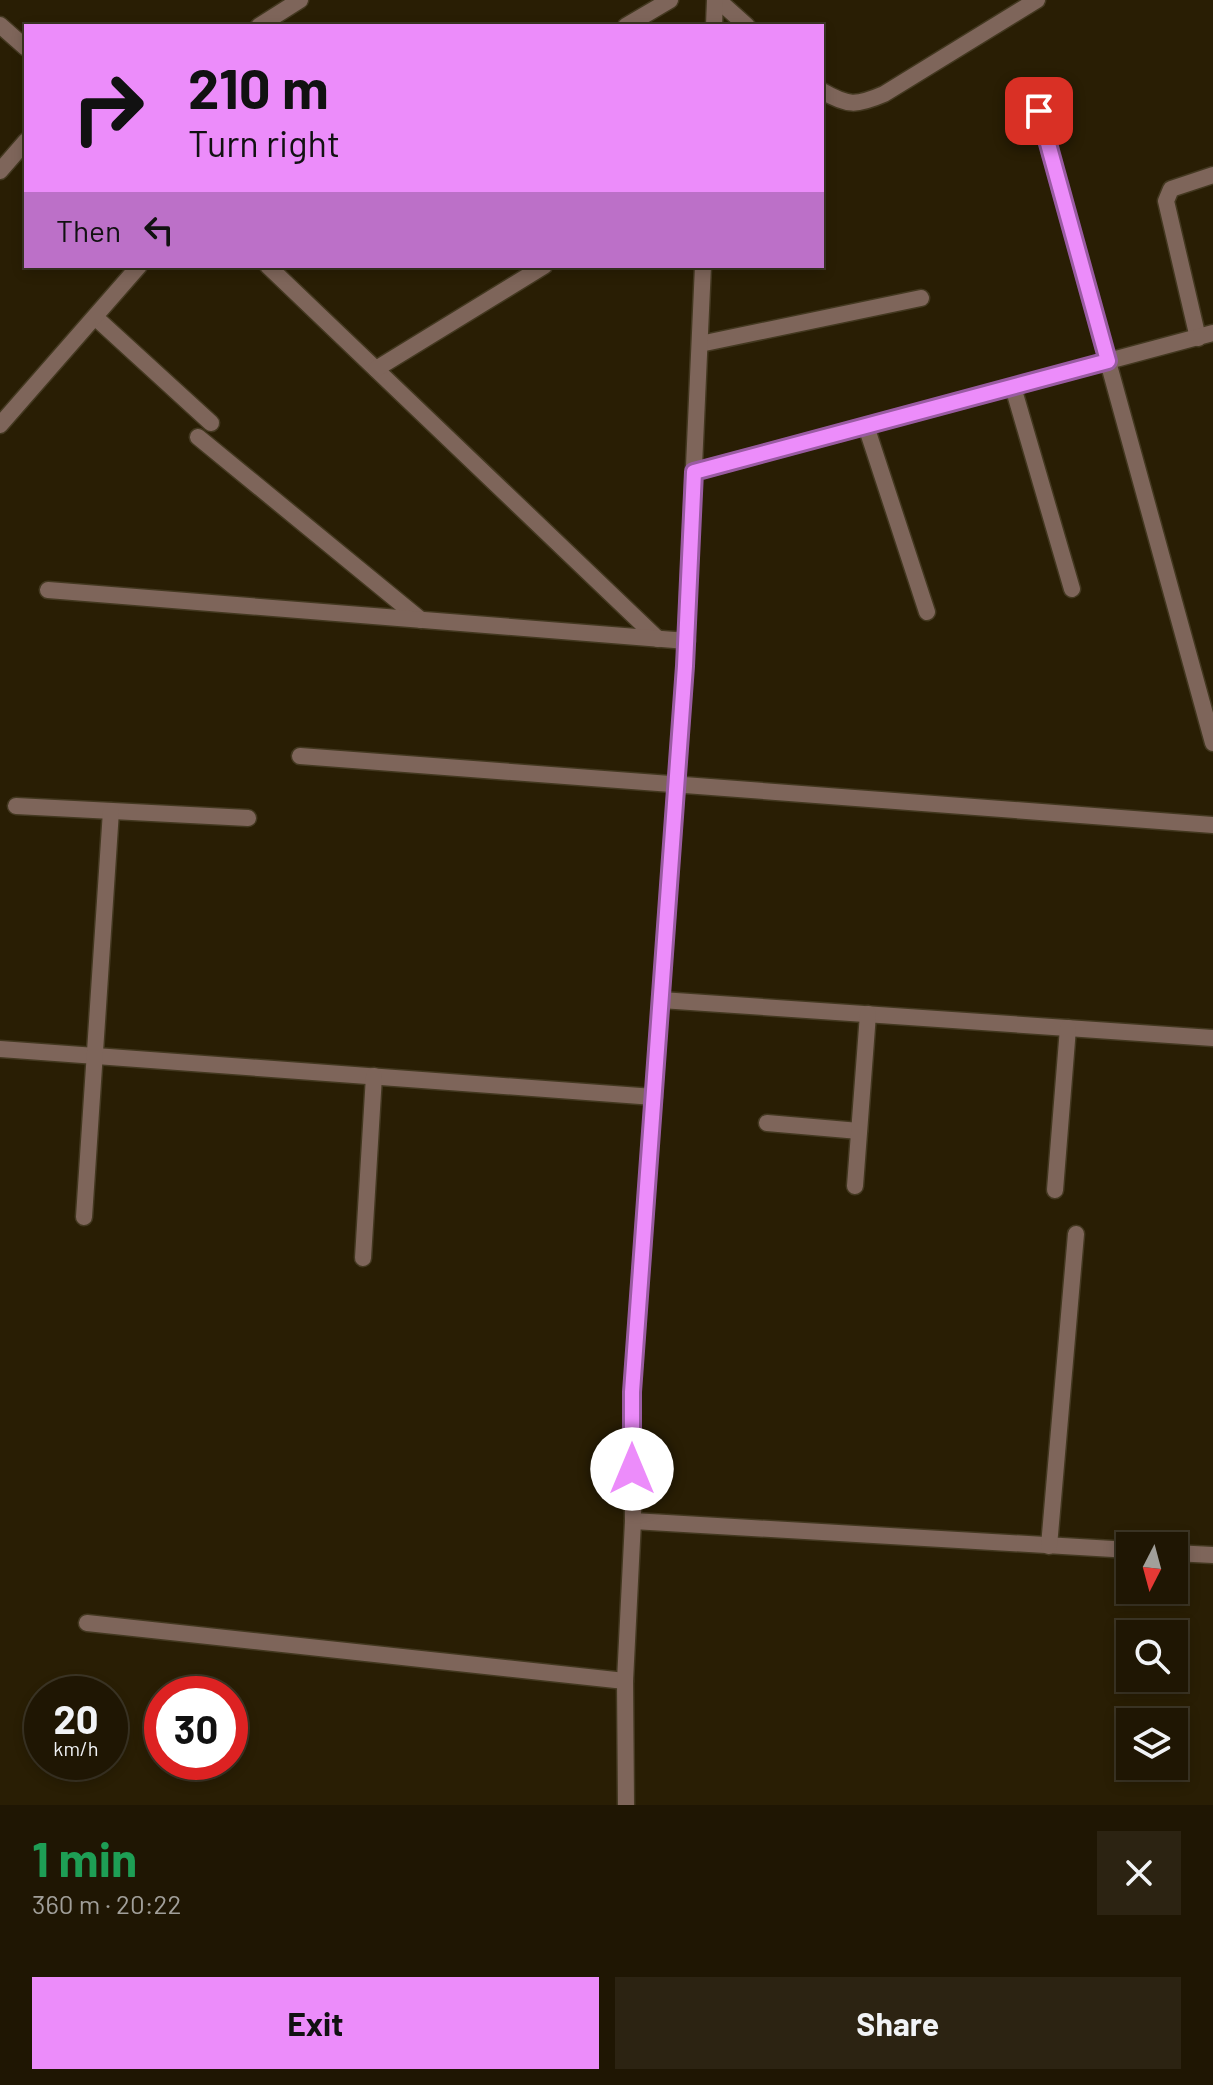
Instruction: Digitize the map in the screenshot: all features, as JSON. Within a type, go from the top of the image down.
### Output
[{"type":"street","points":[[262,24],[300,0]]},
{"type":"street","points":[[629,24],[670,0]]},
{"type":"street","points":[[714,24],[717,0]]},
{"type":"street","points":[[717,0],[745,24]]},
{"type":"street","points":[[824,92],[844,104],[874,99],[1037,0]]},
{"type":"street","points":[[0,25],[24,46]]},
{"type":"street","points":[[1039,111],[1213,743]]},
{"type":"street","points":[[0,171],[24,143]]},
{"type":"street","points":[[694,472],[1205,336],[1166,201],[1171,189],[1213,175]]},
{"type":"street","points":[[0,425],[137,268]]},
{"type":"street","points":[[270,268],[658,639]]},
{"type":"street","points":[[376,369],[541,268]]},
{"type":"street","points":[[626,1805],[625,1681],[633,1521],[632,1392],[687,641],[703,268]]},
{"type":"street","points":[[700,344],[921,298]]},
{"type":"street","points":[[95,317],[211,423]]},
{"type":"street","points":[[1013,387],[1072,589]]},
{"type":"street","points":[[866,426],[927,612]]},
{"type":"street","points":[[198,437],[421,620]]},
{"type":"street","points":[[48,590],[687,641]]},
{"type":"street","points":[[300,756],[1213,825]]},
{"type":"street","points":[[16,806],[248,818]]},
{"type":"street","points":[[84,1217],[111,811]]},
{"type":"street","points":[[661,1000],[1213,1038]]},
{"type":"street","points":[[855,1186],[868,1014]]},
{"type":"street","points":[[1055,1190],[1068,1028]]},
{"type":"street","points":[[0,1049],[654,1097]]},
{"type":"street","points":[[363,1258],[374,1076]]},
{"type":"street","points":[[767,1123],[859,1131]]},
{"type":"street","points":[[1049,1546],[1076,1234]]},
{"type":"street","points":[[633,1521],[1116,1549]]},
{"type":"street","points":[[1188,1554],[1213,1555]]},
{"type":"street","points":[[87,1623],[625,1681]]},
{"type":"route","points":[[632,1469],[632,1392],[685,666],[694,472],[1108,361],[1039,111]]}]
